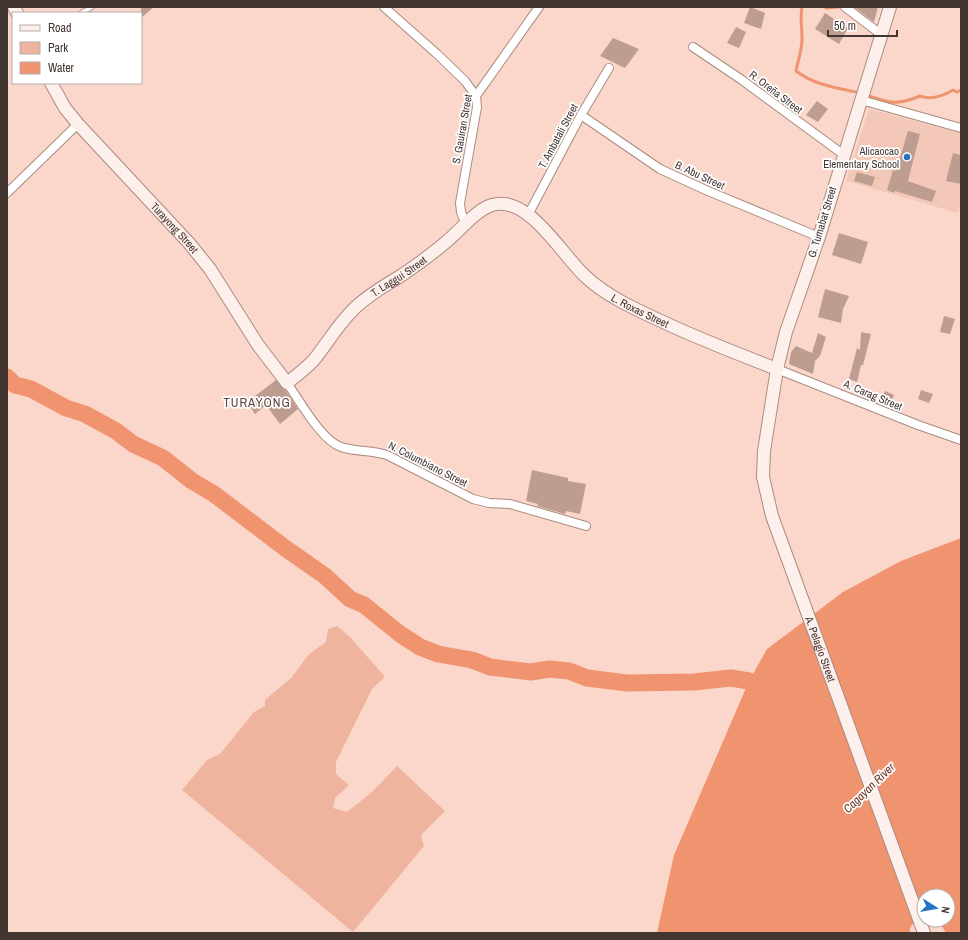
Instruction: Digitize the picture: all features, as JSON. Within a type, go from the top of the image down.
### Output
[{"type":"street","points":[[384,7],[465,81],[476,96]]},
{"type":"street","name":"S. Gauiran Street","points":[[466,225],[461,212],[460,203],[477,107],[476,96],[538,7]]},
{"type":"street","name":"G. Tumabat Street","points":[[777,369],[786,332],[818,237],[890,7]]},
{"type":"street","points":[[846,8],[882,35]]},
{"type":"street","name":"R. Oreña Street","points":[[694,47],[742,80],[844,155]]},
{"type":"street","name":"T. Ambatali Street","points":[[528,215],[581,115],[609,68]]},
{"type":"street","name":"Turayong Street","points":[[51,84],[78,124],[189,243],[210,270],[258,345],[287,383]]},
{"type":"street","points":[[862,96],[961,128]]},
{"type":"street","name":"B. Abu Street","points":[[581,115],[639,156],[666,171],[708,192],[818,237]]},
{"type":"street","points":[[7,193],[78,124]]},
{"type":"street","name":"T. Laggui Street","points":[[287,383],[311,362],[329,337],[356,306],[380,287],[403,274],[466,225],[480,212],[490,206],[508,204],[528,215]]},
{"type":"street","name":"L. Roxas Street","points":[[528,215],[551,238],[585,277],[618,300],[636,310],[713,345],[777,369]]},
{"type":"street","name":"A. Carag Street","points":[[777,369],[918,425],[961,440]]},
{"type":"street","name":"A. Pelagio Street","points":[[777,369],[764,451],[763,477],[772,516],[916,912]]},
{"type":"street","name":"N. Columbiano Street","points":[[287,383],[326,436],[341,447],[378,451],[481,502],[510,504],[586,526]]},
{"type":"lane","points":[[83,12],[92,7]]},
{"type":"shaded area","name":"Alicaocao Elementary School","points":[[869,109],[961,133],[961,203],[958,213],[846,181]]},
{"type":"green space","points":[[337,626],[351,638],[385,677],[372,689],[336,762],[336,774],[349,785],[335,798],[333,808],[347,812],[372,792],[397,766],[445,811],[421,835],[424,846],[353,932],[182,790],[207,760],[220,754],[254,712],[265,706],[265,700],[292,677],[309,654],[326,642],[328,629]]},
{"type":"water","name":"Cagayan River","points":[[961,538],[961,933],[946,933],[943,928],[956,928],[956,888],[916,888],[916,922],[912,925],[910,933],[657,933],[674,855],[749,681],[767,649],[843,592],[901,561]]},
{"type":"building","points":[[141,7],[154,7],[142,17]]},
{"type":"building","points":[[750,7],[765,13],[761,29],[744,23]]},
{"type":"building","points":[[854,7],[878,7],[874,22]]},
{"type":"building","points":[[825,13],[848,28],[839,44],[815,29]]},
{"type":"building","points":[[736,27],[746,32],[739,48],[727,43]]},
{"type":"building","points":[[613,38],[639,49],[625,68],[600,56]]},
{"type":"building","points":[[817,101],[828,109],[818,122],[806,115]]},
{"type":"building","points":[[908,131],[920,134],[908,181],[936,191],[932,202],[887,190],[893,170],[896,171]]},
{"type":"building","points":[[953,153],[961,155],[961,184],[946,181]]},
{"type":"building","points":[[857,172],[875,177],[872,186],[854,181]]},
{"type":"building","points":[[839,233],[868,242],[861,264],[832,255]]},
{"type":"building","points":[[825,289],[849,296],[843,309],[841,323],[818,317]]},
{"type":"building","points":[[944,316],[955,319],[950,334],[940,332]]},
{"type":"building","points":[[861,332],[871,334],[857,382],[849,379],[857,348],[860,350]]},
{"type":"building","points":[[818,333],[826,337],[820,356],[815,361],[813,374],[789,364],[791,352],[796,346],[812,353]]},
{"type":"building","points":[[276,380],[286,391],[298,409],[280,424],[266,405],[255,414],[247,402]]},
{"type":"building","points":[[921,390],[933,394],[929,403],[918,399]]},
{"type":"building","points":[[885,391],[894,395],[889,406],[880,402]]},
{"type":"building","points":[[532,470],[568,478],[568,481],[586,484],[580,514],[566,511],[565,514],[537,506],[538,504],[526,501]]},
{"type":"waterway","points":[[802,7],[802,43],[796,71],[818,83],[860,93]]},
{"type":"waterway","points":[[825,7],[839,7]]},
{"type":"waterway","points":[[866,95],[881,100],[899,102],[920,96],[928,98],[937,97],[953,90],[957,92],[961,90]]},
{"type":"waterway","points":[[7,377],[15,385],[31,389],[66,408],[85,414],[116,431],[133,444],[163,458],[192,481],[214,494],[285,548],[325,576],[350,599],[364,605],[400,634],[420,647],[438,654],[472,660],[490,667],[531,672],[549,669],[569,671],[587,678],[627,683],[694,682],[731,678],[749,681],[764,698]]},
{"type":"place","name":"Alicaocao Elementary School","points":[[907,157]]},
{"type":"district","name":"TURAYONG","points":[[257,402]]}]
